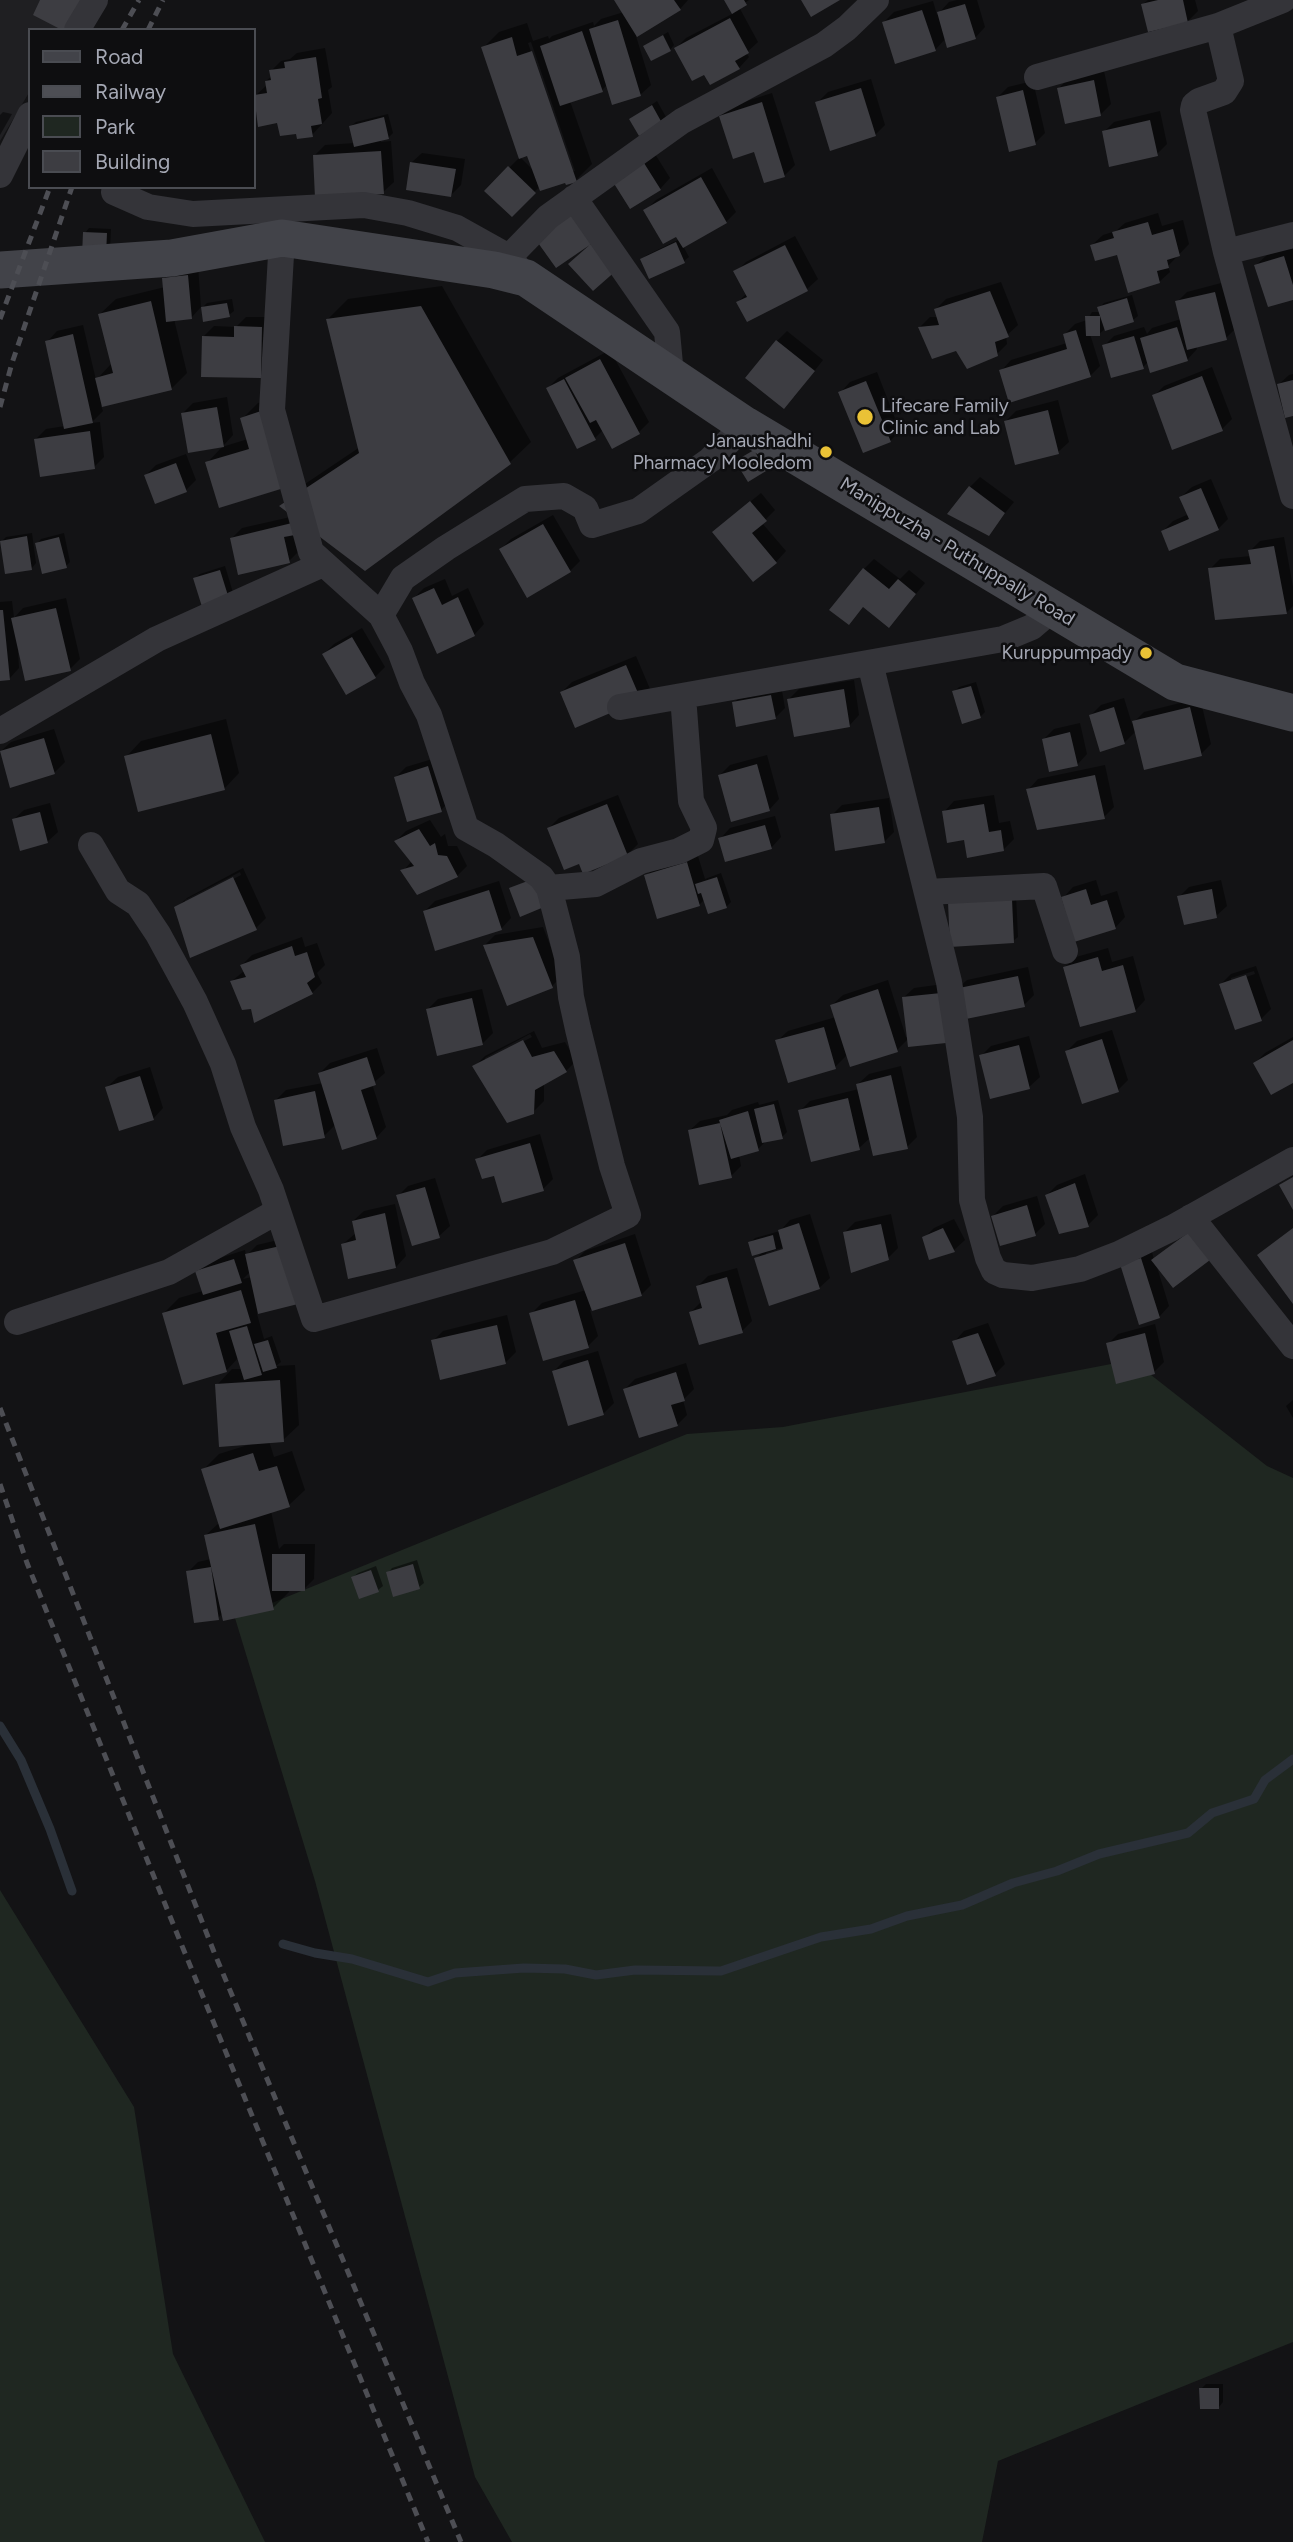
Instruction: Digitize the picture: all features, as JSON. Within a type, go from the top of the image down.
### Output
[{"type":"main road","points":[[0,270],[172,258],[282,238],[510,268]]},
{"type":"main road","name":"Manippuzha - Puthuppally Road","points":[[510,268],[745,425],[1175,682],[1293,713]]},
{"type":"street","points":[[78,28],[95,0]]},
{"type":"street","points":[[114,192],[148,206],[193,214],[364,205],[408,213],[457,228],[510,268],[548,217],[682,121],[824,44],[847,28],[876,0]]},
{"type":"street","points":[[1037,77],[1218,26],[1283,0]]},
{"type":"street","points":[[1218,26],[1231,81],[1224,92],[1199,101],[1193,110],[1226,252],[1293,496]]},
{"type":"street","points":[[0,176],[28,119]]},
{"type":"street","points":[[575,198],[667,332],[671,375]]},
{"type":"street","points":[[1226,252],[1293,234]]},
{"type":"street","points":[[91,845],[118,891],[138,904],[145,914],[195,1002],[223,1064],[243,1127],[278,1211],[314,1319],[552,1252],[628,1215],[612,1166],[578,1029],[567,957],[549,888],[541,877],[466,828],[429,715],[381,615],[311,552],[272,410],[282,238]]},
{"type":"street","points":[[381,615],[403,578],[525,499],[564,496],[585,508],[592,525],[638,510],[710,460],[745,425]]},
{"type":"street","points":[[0,731],[157,639],[323,564]]},
{"type":"street","points":[[620,707],[1003,639],[1032,627],[1053,609]]},
{"type":"street","points":[[870,663],[949,982],[968,1103],[972,1200],[994,1271],[1003,1275],[1032,1278],[1080,1269],[1119,1254],[1293,1160]]},
{"type":"street","points":[[549,888],[596,884],[641,861],[679,851],[701,840],[704,828],[691,800],[683,696]]},
{"type":"street","points":[[927,892],[1044,886],[1065,951]]},
{"type":"street","points":[[17,1322],[169,1272],[278,1211]]},
{"type":"street","points":[[1191,1217],[1293,1346]]},
{"type":"shaded area","points":[[0,0],[84,0],[68,28],[28,28],[28,94],[0,141]]},
{"type":"green space","points":[[1132,1360],[1267,1466],[1293,1478],[1293,2342],[998,2461],[982,2542],[512,2542],[475,2477],[315,1881],[235,1618],[687,1434],[783,1427]]},
{"type":"green space","points":[[0,1890],[134,2107],[173,2354],[265,2542],[0,2542]]},
{"type":"building","points":[[40,0],[85,0],[70,28],[58,28],[33,15]]},
{"type":"building","points":[[614,0],[674,0],[681,10],[637,37]]},
{"type":"building","points":[[724,0],[744,0],[747,5],[732,14]]},
{"type":"building","points":[[801,0],[840,0],[811,17]]},
{"type":"building","points":[[1158,0],[1183,0],[1188,23],[1148,32],[1141,4]]},
{"type":"building","points":[[965,4],[976,39],[947,48],[937,12]]},
{"type":"building","points":[[922,10],[936,51],[895,64],[882,22]]},
{"type":"building","points":[[730,18],[749,53],[735,61],[740,69],[710,85],[704,75],[692,81],[674,48]]},
{"type":"building","points":[[618,20],[641,96],[612,105],[589,29]]},
{"type":"building","points":[[582,31],[603,92],[560,106],[540,46]]},
{"type":"building","points":[[663,35],[671,51],[651,61],[643,46]]},
{"type":"building","points":[[512,37],[517,56],[532,51],[577,182],[540,191],[527,156],[519,159],[481,47]]},
{"type":"building","points":[[316,57],[322,98],[318,99],[322,124],[311,126],[313,137],[297,139],[296,134],[280,136],[277,123],[258,127],[256,95],[267,93],[265,81],[271,80],[269,70],[285,68],[284,62]]},
{"type":"building","points":[[1094,80],[1101,116],[1065,124],[1057,88]]},
{"type":"building","points":[[861,88],[876,136],[830,151],[815,102]]},
{"type":"building","points":[[1023,90],[1036,145],[1009,152],[996,97]]},
{"type":"building","points":[[762,102],[785,177],[764,183],[754,152],[733,159],[719,116]]},
{"type":"building","points":[[652,105],[662,123],[639,136],[629,119]]},
{"type":"building","points":[[384,117],[389,139],[354,147],[349,126]]},
{"type":"building","points":[[1150,120],[1158,156],[1109,167],[1102,131]]},
{"type":"building","points":[[381,151],[384,194],[315,198],[313,155]]},
{"type":"building","points":[[410,162],[456,169],[451,197],[406,190]]},
{"type":"building","points":[[644,163],[661,190],[630,209],[613,182]]},
{"type":"building","points":[[508,166],[536,193],[512,217],[484,191]]},
{"type":"building","points":[[701,177],[727,223],[683,248],[676,237],[663,244],[643,210]]},
{"type":"building","points":[[576,211],[597,240],[556,268],[536,240]]},
{"type":"building","points":[[1148,222],[1152,235],[1173,229],[1180,256],[1167,260],[1169,268],[1157,271],[1160,283],[1128,293],[1117,255],[1095,261],[1090,245],[1114,238],[1112,232]]},
{"type":"building","points":[[83,232],[107,233],[106,256],[82,256]]},
{"type":"building","points":[[593,242],[618,269],[593,291],[568,264]]},
{"type":"building","points":[[676,242],[685,263],[649,279],[640,259]]},
{"type":"building","points":[[785,245],[808,291],[747,322],[736,302],[747,297],[733,271]]},
{"type":"building","points":[[1284,256],[1293,285],[1293,300],[1268,307],[1254,265]]},
{"type":"building","points":[[188,275],[192,319],[166,322],[162,278]]},
{"type":"building","points":[[990,291],[1009,337],[995,342],[998,356],[967,369],[956,351],[932,359],[918,327],[939,325],[934,309]]},
{"type":"building","points":[[1215,292],[1227,340],[1187,350],[1175,301]]},
{"type":"building","points":[[1127,298],[1134,322],[1105,331],[1097,307]]},
{"type":"building","points":[[151,301],[172,390],[102,407],[95,378],[113,373],[98,314]]},
{"type":"building","points":[[227,303],[230,317],[203,322],[201,307]]},
{"type":"building","points":[[421,306],[511,464],[365,571],[279,506],[359,453],[326,319]]},
{"type":"building","points":[[1085,316],[1100,316],[1100,336],[1086,336]]},
{"type":"building","points":[[234,326],[262,327],[261,378],[201,377],[202,336],[234,337]]},
{"type":"building","points":[[1177,327],[1188,361],[1150,373],[1140,338]]},
{"type":"building","points":[[1076,330],[1091,377],[1009,403],[999,370],[1067,349],[1063,334]]},
{"type":"building","points":[[73,334],[93,423],[64,429],[45,341]]},
{"type":"building","points":[[1134,336],[1144,369],[1111,378],[1102,345]]},
{"type":"building","points":[[776,340],[815,371],[784,409],[745,378]]},
{"type":"building","points":[[600,359],[640,434],[612,449],[596,420],[590,423],[565,378]]},
{"type":"building","points":[[1202,376],[1223,431],[1172,450],[1152,395]]},
{"type":"building","points":[[564,379],[596,440],[577,449],[546,388]]},
{"type":"building","points":[[1293,380],[1293,416],[1285,418],[1277,384]]},
{"type":"building","name":"Lifecare Family Clinic and Lab","points":[[866,381],[891,442],[863,453],[838,392]]},
{"type":"building","points":[[217,407],[224,447],[188,453],[181,413]]},
{"type":"building","points":[[1048,410],[1059,454],[1015,465],[1004,421]]},
{"type":"building","points":[[261,411],[284,488],[219,508],[205,462],[249,449],[240,418]]},
{"type":"building","points":[[90,431],[95,469],[40,477],[34,439]]},
{"type":"building","points":[[754,450],[766,471],[748,482],[735,461]]},
{"type":"building","points":[[176,463],[187,492],[155,504],[144,475]]},
{"type":"building","points":[[969,486],[1005,513],[989,536],[947,514]]},
{"type":"building","points":[[1201,488],[1219,530],[1169,551],[1161,531],[1189,519],[1179,497]]},
{"type":"building","points":[[750,501],[767,521],[752,533],[777,563],[753,582],[712,532]]},
{"type":"building","points":[[292,523],[295,535],[284,537],[290,563],[238,575],[230,538]]},
{"type":"building","points":[[543,524],[571,572],[527,598],[499,549]]},
{"type":"building","points":[[27,536],[32,570],[5,574],[0,541]]},
{"type":"building","points":[[59,537],[67,568],[42,574],[35,543]]},
{"type":"building","points":[[1274,546],[1287,614],[1215,620],[1208,568],[1251,564],[1248,550]]},
{"type":"building","points":[[863,568],[889,589],[898,579],[916,594],[889,628],[863,607],[849,625],[829,610]]},
{"type":"building","points":[[220,570],[230,602],[203,610],[193,578]]},
{"type":"building","points":[[434,588],[442,605],[458,597],[475,636],[437,654],[412,598]]},
{"type":"building","points":[[56,608],[71,671],[25,681],[11,618]]},
{"type":"building","points":[[0,610],[3,610],[10,680],[0,681]]},
{"type":"building","points":[[352,637],[376,678],[346,695],[322,654]]},
{"type":"building","points":[[626,665],[641,700],[575,728],[560,692]]},
{"type":"building","points":[[971,686],[981,718],[962,724],[952,691]]},
{"type":"building","points":[[844,689],[850,727],[794,737],[787,699]]},
{"type":"building","points":[[771,695],[776,719],[736,727],[732,702]]},
{"type":"building","points":[[1114,707],[1125,744],[1100,752],[1089,715]]},
{"type":"building","points":[[1190,707],[1202,756],[1144,770],[1132,721]]},
{"type":"building","points":[[1070,732],[1078,766],[1049,772],[1042,739]]},
{"type":"building","points":[[211,734],[225,790],[138,812],[124,756]]},
{"type":"building","points":[[44,738],[55,774],[10,788],[0,751]]},
{"type":"building","points":[[757,764],[770,811],[731,822],[718,775]]},
{"type":"building","points":[[428,766],[442,812],[407,822],[394,777]]},
{"type":"building","points":[[1095,775],[1105,819],[1037,830],[1026,789]]},
{"type":"building","points":[[607,804],[628,856],[583,874],[579,864],[564,870],[547,828]]},
{"type":"building","points":[[984,804],[989,832],[1001,830],[1004,851],[967,858],[964,840],[947,843],[942,811]]},
{"type":"building","points":[[879,807],[885,843],[835,851],[830,814]]},
{"type":"building","points":[[40,812],[48,843],[20,851],[12,819]]},
{"type":"building","points":[[765,825],[772,849],[725,862],[718,838]]},
{"type":"building","points":[[419,829],[430,846],[435,843],[438,855],[447,856],[458,877],[417,895],[400,870],[414,866],[394,841]]},
{"type":"building","points":[[687,862],[700,906],[657,919],[644,875]]},
{"type":"building","points":[[233,877],[257,930],[190,958],[174,907]]},
{"type":"building","points":[[717,877],[727,908],[708,914],[695,884]]},
{"type":"building","points":[[533,879],[544,907],[520,917],[509,888]]},
{"type":"building","points":[[1086,889],[1091,905],[1107,900],[1116,929],[1074,942],[1061,897]]},
{"type":"building","points":[[1212,889],[1217,918],[1184,925],[1177,896]]},
{"type":"building","points":[[489,890],[502,930],[435,951],[423,911]]},
{"type":"building","points":[[1012,899],[1014,943],[950,947],[948,902]]},
{"type":"building","points":[[533,937],[553,988],[507,1006],[483,945]]},
{"type":"building","points":[[292,946],[295,956],[307,952],[315,977],[307,983],[313,994],[254,1023],[251,1009],[242,1010],[230,981],[246,977],[240,965]]},
{"type":"building","points":[[1098,957],[1102,971],[1123,965],[1136,1012],[1080,1027],[1063,967]]},
{"type":"building","points":[[1246,975],[1262,1021],[1235,1030],[1219,984]]},
{"type":"building","points":[[1018,976],[1025,1007],[961,1020],[954,989]]},
{"type":"building","points":[[878,989],[898,1052],[850,1067],[830,1005]]},
{"type":"building","points":[[941,993],[946,1043],[908,1047],[902,997]]},
{"type":"building","points":[[472,998],[483,1045],[437,1056],[426,1009]]},
{"type":"building","points":[[824,1027],[836,1069],[788,1083],[775,1040]]},
{"type":"building","points":[[1102,1039],[1119,1092],[1082,1104],[1065,1051]]},
{"type":"building","points":[[523,1040],[532,1057],[554,1051],[567,1072],[535,1090],[534,1114],[507,1123],[472,1066]]},
{"type":"building","points":[[1293,1040],[1293,1083],[1271,1095],[1253,1063]]},
{"type":"building","points":[[1019,1045],[1030,1089],[990,1099],[979,1055]]},
{"type":"building","points":[[367,1057],[376,1085],[361,1090],[377,1139],[342,1150],[318,1073]]},
{"type":"building","points":[[891,1075],[908,1149],[873,1156],[856,1084]]},
{"type":"building","points":[[140,1076],[154,1120],[119,1131],[105,1087]]},
{"type":"building","points":[[315,1091],[325,1138],[283,1146],[274,1100]]},
{"type":"building","points":[[848,1098],[860,1150],[811,1162],[798,1110]]},
{"type":"building","points":[[774,1104],[783,1139],[762,1143],[754,1109]]},
{"type":"building","points":[[748,1111],[759,1151],[731,1159],[719,1120]]},
{"type":"building","points":[[720,1123],[732,1178],[699,1185],[688,1130]]},
{"type":"building","points":[[530,1143],[544,1191],[502,1203],[494,1176],[482,1179],[475,1159]]},
{"type":"building","points":[[1293,1177],[1293,1210],[1279,1185]]},
{"type":"building","points":[[1075,1183],[1089,1227],[1059,1234],[1045,1195]]},
{"type":"building","points":[[425,1187],[440,1238],[412,1246],[396,1195]]},
{"type":"building","points":[[1027,1205],[1036,1236],[1000,1246],[991,1216]]},
{"type":"building","points":[[385,1213],[396,1268],[348,1279],[341,1244],[356,1240],[352,1221]]},
{"type":"building","points":[[799,1223],[820,1289],[769,1306],[754,1258],[783,1249],[778,1230]]},
{"type":"building","points":[[881,1224],[889,1260],[851,1273],[843,1232]]},
{"type":"building","points":[[943,1228],[955,1252],[929,1260],[922,1237]]},
{"type":"building","points":[[1293,1228],[1293,1304],[1257,1255]]},
{"type":"building","points":[[1189,1232],[1210,1260],[1173,1288],[1151,1260]]},
{"type":"building","points":[[773,1235],[776,1249],[752,1256],[748,1242]]},
{"type":"building","points":[[625,1243],[642,1296],[592,1311],[573,1260]]},
{"type":"building","points":[[289,1244],[302,1303],[258,1314],[245,1254]]},
{"type":"building","points":[[1141,1258],[1160,1318],[1139,1325],[1120,1264]]},
{"type":"building","points":[[234,1259],[242,1283],[203,1295],[195,1271]]},
{"type":"building","points":[[727,1277],[743,1333],[699,1345],[689,1312],[702,1308],[696,1286]]},
{"type":"building","points":[[241,1290],[251,1323],[216,1333],[227,1372],[183,1385],[162,1313]]},
{"type":"building","points":[[575,1300],[589,1348],[543,1361],[529,1313]]},
{"type":"building","points":[[497,1325],[506,1364],[440,1380],[431,1340]]},
{"type":"building","points":[[247,1326],[262,1375],[244,1380],[229,1331]]},
{"type":"building","points":[[978,1333],[996,1376],[967,1385],[952,1341]]},
{"type":"building","points":[[1145,1333],[1155,1374],[1116,1384],[1106,1343]]},
{"type":"building","points":[[268,1340],[277,1368],[263,1372],[254,1344]]},
{"type":"building","points":[[588,1360],[604,1415],[568,1426],[552,1371]]},
{"type":"building","points":[[676,1372],[685,1401],[671,1405],[678,1426],[639,1438],[623,1389]]},
{"type":"building","points":[[280,1380],[284,1442],[219,1447],[215,1384]]},
{"type":"building","points":[[253,1453],[259,1471],[277,1466],[290,1507],[220,1529],[201,1469]]},
{"type":"building","points":[[255,1524],[274,1610],[223,1621],[204,1535]]},
{"type":"building","points":[[272,1554],[305,1554],[305,1591],[272,1591]]},
{"type":"building","points":[[413,1564],[420,1589],[393,1597],[386,1572]]},
{"type":"building","points":[[211,1567],[219,1620],[194,1623],[186,1571]]},
{"type":"building","points":[[371,1570],[379,1592],[359,1599],[351,1577]]},
{"type":"building","points":[[1199,2388],[1219,2388],[1219,2409],[1200,2409]]},
{"type":"waterway","points":[[0,1726],[21,1760],[72,1891]]},
{"type":"waterway","points":[[283,1944],[352,1959],[428,1982],[455,1973],[524,1968],[565,1969],[596,1975],[635,1970],[721,1971],[821,1937],[871,1929],[907,1916],[962,1905],[1013,1883],[1057,1871],[1099,1854],[1188,1833],[1212,1813],[1254,1799],[1265,1780],[1293,1759]]},
{"type":"railway","points":[[123,28],[139,0]]},
{"type":"railway","points":[[149,28],[163,0]]},
{"type":"railway","points":[[0,319],[49,189]]},
{"type":"railway","points":[[0,407],[12,363],[71,189]]},
{"type":"railway","points":[[0,1408],[214,1952],[461,2542]]},
{"type":"railway","points":[[0,1484],[27,1563],[428,2542]]},
{"type":"place","name":"Lifecare Family Clinic and Lab","points":[[865,417]]},
{"type":"place","name":"Janaushadhi Pharmacy Mooledom","points":[[826,452]]},
{"type":"place","name":"Kuruppumpady","points":[[1146,653]]}]
